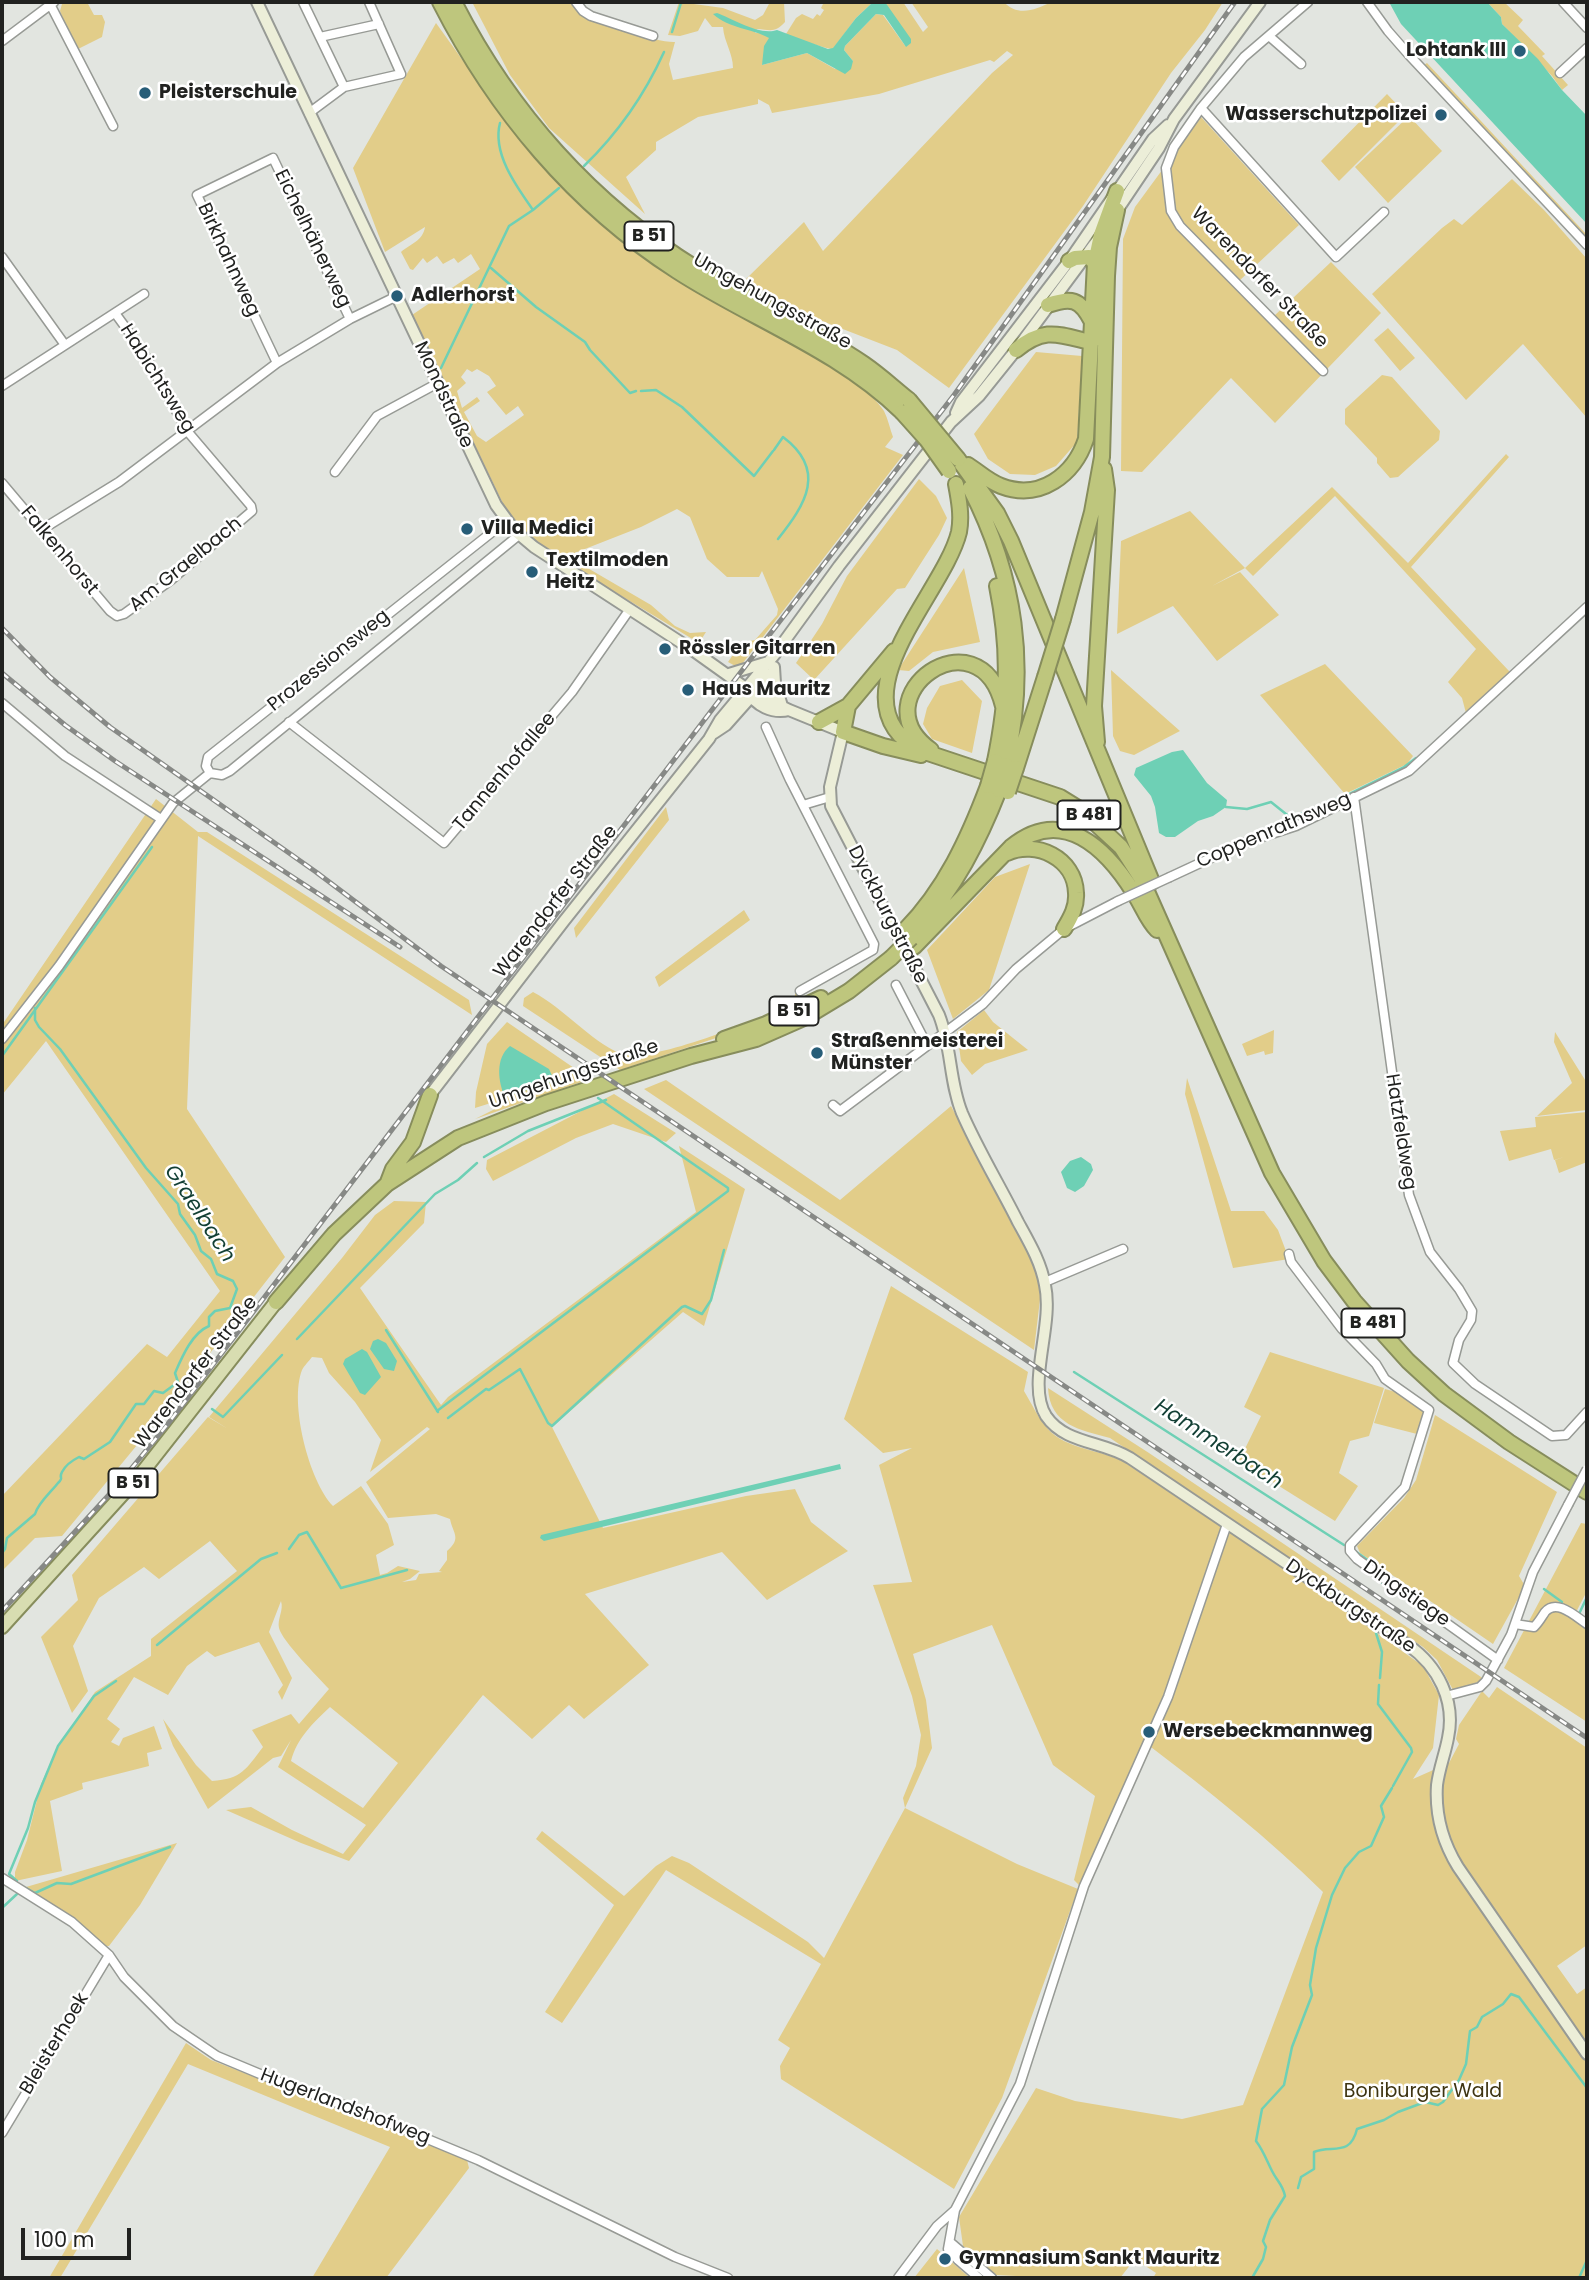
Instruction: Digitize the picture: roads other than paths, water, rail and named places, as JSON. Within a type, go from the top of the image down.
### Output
[{"type":"highway","name":"Umgehungsstraße","points":[[440,2],[460,42],[522,133],[596,208],[676,270],[849,368],[906,406]]},
{"type":"highway","name":"Umgehungsstraße","points":[[454,2],[492,70],[532,125],[561,158],[633,224],[696,269],[865,364],[906,406]]},
{"type":"highway","points":[[955,471],[1016,490],[1030,491],[1045,487],[1066,474],[1081,454],[1086,439],[1091,320],[1090,260],[1117,191]]},
{"type":"highway","points":[[938,922],[978,857],[1006,765],[1045,677],[1092,512],[1102,457],[1107,276],[1109,247],[1117,210]]},
{"type":"highway","points":[[1069,261],[1090,260],[1107,276]]},
{"type":"highway","points":[[1048,305],[1063,301],[1077,302],[1084,307],[1091,320]]},
{"type":"highway","points":[[1016,350],[1039,334],[1090,342],[1106,330]]},
{"type":"highway","name":"B 51","points":[[906,406],[955,471],[986,544],[1004,622],[1007,657],[1004,711],[1006,765]]},
{"type":"highway","points":[[1099,754],[1094,706],[1107,490],[1102,457]]},
{"type":"highway","name":"B 51","points":[[910,938],[998,789],[1012,737],[1017,688],[1014,620],[999,555],[986,520],[964,475],[955,471]]},
{"type":"highway","points":[[946,761],[919,750],[902,738],[888,716],[886,696],[889,675],[903,639],[951,554],[959,532],[960,505],[955,471]]},
{"type":"highway","points":[[955,471],[997,513],[1011,541],[1155,890],[1154,909]]},
{"type":"highway","points":[[820,722],[848,706],[903,639]]},
{"type":"highway","points":[[946,761],[924,745],[909,720],[908,706],[919,679],[934,668],[948,663],[963,663],[979,669],[992,679],[999,691],[1004,711]]},
{"type":"highway","points":[[843,732],[848,706]]},
{"type":"highway","name":"B 481","points":[[843,732],[1060,797],[1082,810],[1121,846],[1141,878],[1272,1173],[1312,1241],[1354,1301],[1408,1361],[1444,1394],[1509,1442],[1587,1492]]},
{"type":"highway","points":[[891,957],[910,938],[938,922],[1021,838],[1037,831],[1051,829],[1089,840],[1098,848],[1133,891],[1153,926],[1170,943]]},
{"type":"highway","points":[[1002,855],[1022,849],[1037,849],[1063,863],[1074,878],[1077,891],[1074,911],[1064,929]]},
{"type":"highway","name":"Umgehungsstraße","points":[[334,1234],[387,1184],[464,1135],[526,1110],[691,1056],[810,1023],[840,1007],[891,957]]},
{"type":"highway","name":"Umgehungsstraße","points":[[691,1056],[724,1039],[814,1002],[856,975],[891,957]]},
{"type":"highway","points":[[387,1184],[393,1169],[413,1142],[430,1096]]},
{"type":"highway","name":"Warendorfer Straße","points":[[276,1302],[334,1234]]},
{"type":"main road","name":"Warendorfer Straße","points":[[2,1627],[141,1474],[276,1302]]},
{"type":"street","name":"Mondstraße","points":[[257,2],[492,498],[506,521],[519,535],[729,674],[751,692]]},
{"type":"street","points":[[303,2],[344,86]]},
{"type":"street","points":[[309,113],[344,86],[401,74],[369,2]]},
{"type":"street","points":[[576,2],[591,16],[653,36]]},
{"type":"street","name":"Warendorfer Straße","points":[[1101,235],[1159,148],[1174,119],[1261,2]]},
{"type":"street","name":"Warendorfer Straße","points":[[1308,2],[1244,57],[1202,108],[1168,159],[1166,168],[1171,211],[1180,226],[1322,371]]},
{"type":"street","points":[[1367,2],[1405,51],[1587,245]]},
{"type":"street","points":[[1563,2],[1587,28]]},
{"type":"street","points":[[2,41],[52,3],[113,126]]},
{"type":"street","points":[[320,37],[379,24]]},
{"type":"street","points":[[1269,36],[1301,65]]},
{"type":"street","points":[[1560,73],[1587,48]]},
{"type":"street","points":[[1202,108],[1336,257],[1384,212]]},
{"type":"street","name":"Warendorfer Straße","points":[[951,422],[961,402],[1069,261],[1153,139],[1174,119]]},
{"type":"street","name":"Eichelhäherweg","points":[[273,158],[350,319]]},
{"type":"street","name":"Birkhahnweg","points":[[273,158],[197,195],[277,363]]},
{"type":"street","points":[[2,257],[65,345]]},
{"type":"street","name":"Warendorfer Straße","points":[[430,1096],[714,733],[720,720],[751,692],[833,573],[951,422],[979,396],[1048,305],[1090,260]]},
{"type":"street","points":[[2,386],[144,294]]},
{"type":"street","points":[[41,530],[119,482],[277,363],[350,319],[397,296]]},
{"type":"street","name":"Habichtsweg","points":[[115,313],[142,350],[188,432],[253,509]]},
{"type":"street","points":[[335,472],[377,416],[438,383]]},
{"type":"street","name":"Falkenhorst","points":[[2,483],[117,616]]},
{"type":"street","name":"Am Graelbach","points":[[117,616],[124,614],[171,580],[253,509]]},
{"type":"street","name":"Prozessionsweg","points":[[210,773],[206,766],[208,757],[506,521]]},
{"type":"street","name":"Prozessionsweg","points":[[2,1039],[59,966],[173,803],[210,773],[222,775],[230,771],[519,535]]},
{"type":"street","name":"Coppenrathsweg","points":[[946,1033],[983,1004],[1016,970],[1064,929],[1241,844],[1296,826],[1409,771],[1587,607]]},
{"type":"street","name":"Tannenhofallee","points":[[289,722],[444,843],[572,692],[630,609]]},
{"type":"street","points":[[729,674],[772,662],[785,708]]},
{"type":"street","points":[[751,692],[843,732],[830,797],[803,805]]},
{"type":"street","points":[[2,703],[65,756],[161,819]]},
{"type":"street","name":"Dyckburgstraße","points":[[766,727],[874,944],[873,950],[800,991]]},
{"type":"street","name":"Dyckburgstraße","points":[[830,797],[836,817],[946,1033],[953,1082],[963,1114],[1035,1253],[1045,1282],[1048,1321],[1038,1390],[1042,1408],[1051,1422],[1069,1436],[1124,1454],[1413,1649],[1432,1667],[1446,1696],[1450,1725],[1438,1779],[1437,1806],[1446,1845],[1587,2054]]},
{"type":"street","name":"Hatzfeldweg","points":[[1354,797],[1409,1195],[1430,1252],[1459,1289],[1472,1311],[1471,1320],[1459,1340],[1453,1363],[1475,1384],[1552,1436],[1566,1434],[1587,1412]]},
{"type":"street","name":"Dyckburgstraße","points":[[896,985],[927,1045]]},
{"type":"street","points":[[833,1104],[840,1111],[946,1033]]},
{"type":"street","points":[[1045,1282],[1123,1249]]},
{"type":"street","name":"Dingstiege","points":[[1289,1255],[1291,1262],[1342,1329],[1376,1364],[1385,1379],[1429,1410],[1405,1487],[1350,1545],[1350,1551],[1357,1559],[1498,1660]]},
{"type":"street","points":[[1446,1696],[1483,1685],[1515,1624],[1533,1572],[1587,1469]]},
{"type":"street","points":[[979,2278],[948,2249],[955,2210],[1020,2084],[1084,1886],[1168,1697],[1227,1524]]},
{"type":"street","points":[[1515,1624],[1534,1627],[1546,1611],[1553,1607],[1562,1608],[1587,1625]]},
{"type":"street","name":"Hugerlandshofweg","points":[[2,1878],[72,1922],[109,1955],[124,1977],[173,2026],[216,2056],[478,2160],[676,2257],[728,2278]]},
{"type":"street","name":"Bleisterhoek","points":[[2,2133],[109,1955]]},
{"type":"street","points":[[898,2278],[937,2226],[955,2210]]},
{"type":"street","points":[[950,2242],[992,2278]]},
{"type":"waterway","name":"Graelbach","points":[[672,32],[681,3],[689,2]]},
{"type":"waterway","name":"Graelbach","points":[[584,166],[608,141],[629,113],[664,52]]},
{"type":"waterway","points":[[500,123],[498,134],[502,157],[513,180],[533,210]]},
{"type":"waterway","name":"Graelbach","points":[[441,368],[509,226],[559,188]]},
{"type":"waterway","points":[[491,268],[536,307],[585,342],[630,393],[636,391]]},
{"type":"waterway","points":[[641,391],[656,390],[682,407],[754,476],[773,451]]},
{"type":"waterway","points":[[774,450],[783,437],[797,449],[805,462],[808,475],[808,487],[797,513],[778,539]]},
{"type":"waterway","points":[[1226,807],[1247,809],[1271,802],[1291,818],[1347,795],[1404,767],[1416,758]]},
{"type":"waterway","name":"Graelbach","points":[[2,1056],[152,847]]},
{"type":"waterway","name":"Graelbach","points":[[2,1553],[7,1538],[35,1514],[61,1479],[67,1465],[79,1457],[84,1459],[110,1442],[136,1404],[144,1404],[154,1391],[163,1393],[178,1382],[175,1373],[188,1346],[209,1326],[209,1317],[215,1311],[230,1308],[237,1289],[233,1281],[217,1274],[211,1259],[201,1251],[195,1235],[180,1214],[178,1204],[146,1168],[60,1049],[39,1027],[35,1020],[35,1008]]},
{"type":"waterway","points":[[437,1411],[728,1191],[728,1188],[598,1098]]},
{"type":"waterway","points":[[484,1157],[528,1131],[606,1100]]},
{"type":"waterway","points":[[297,1339],[435,1194],[458,1180],[477,1163]]},
{"type":"waterway","points":[[448,1418],[486,1389],[489,1390],[520,1369],[552,1426],[682,1307],[702,1314],[711,1300],[724,1250]]},
{"type":"waterway","points":[[386,1330],[438,1412]]},
{"type":"waterway","points":[[212,1409],[223,1417],[282,1355]]},
{"type":"waterway","name":"Hammerbach","points":[[1074,1372],[1344,1545]]},
{"type":"waterway","points":[[176,1384],[187,1389]]},
{"type":"waterway","points":[[289,1549],[299,1535],[307,1532],[341,1588],[407,1570]]},
{"type":"waterway","name":"Hammerbach","points":[[1355,1551],[1379,1568]]},
{"type":"waterway","points":[[157,1645],[261,1559],[277,1553]]},
{"type":"waterway","name":"Hammerbach","points":[[1374,1577],[1401,1596]]},
{"type":"waterway","points":[[1544,1589],[1562,1602]]},
{"type":"waterway","points":[[1579,1614],[1587,1597]]},
{"type":"waterway","name":"Hammerbach","points":[[1376,1633],[1382,1652],[1380,1678]]},
{"type":"waterway","points":[[17,1881],[9,1874],[58,1746],[94,1696],[116,1681]]},
{"type":"waterway","name":"Hammerbach","points":[[1379,1685],[1378,1704],[1412,1752],[1393,1786]]},
{"type":"waterway","name":"Hammerbach","points":[[1252,2278],[1263,2259],[1266,2247],[1263,2241],[1270,2220],[1285,2196],[1256,2141],[1262,2109],[1284,2085],[1292,2047],[1312,1995],[1310,1985],[1316,1948],[1332,1895],[1345,1868],[1359,1852],[1371,1846],[1384,1817],[1381,1806],[1392,1788]]},
{"type":"waterway","points":[[26,1888],[35,1893],[57,1883],[71,1884],[170,1847]]},
{"type":"waterway","points":[[2,1908],[17,1894]]},
{"type":"waterway","points":[[1298,2188],[1301,2177],[1314,2169],[1314,2152],[1345,2147],[1350,2144],[1357,2129],[1398,2112],[1425,2102],[1438,2105],[1443,2102],[1459,2080],[1466,2064],[1470,2031],[1477,2027],[1482,2017],[1503,2004],[1511,1994],[1519,1997],[1587,2088]]},
{"type":"waterway","points":[[1579,2278],[1587,2260]]},
{"type":"railway","points":[[2,1611],[117,1486],[167,1425],[954,395],[1235,2]]},
{"type":"railway","points":[[2,628],[50,677],[110,727],[316,872],[441,966],[1587,1738]]},
{"type":"railway","points":[[2,673],[65,725],[115,761],[400,947]]},
{"type":"place","name":"Lohtank III","points":[[1520,51]]},
{"type":"place","name":"Pleisterschule","points":[[145,93]]},
{"type":"place","name":"Wasserschutzpolizei","points":[[1441,115]]},
{"type":"place","name":"Adlerhorst","points":[[397,296]]},
{"type":"place","name":"Villa Medici","points":[[467,529]]},
{"type":"place","name":"Textilmoden Heitz","points":[[532,572]]},
{"type":"place","name":"Rössler Gitarren","points":[[665,649]]},
{"type":"place","name":"Haus Mauritz","points":[[688,690]]},
{"type":"place","name":"Straßenmeisterei Münster","points":[[817,1053]]},
{"type":"place","name":"Wersebeckmannweg","points":[[1149,1732]]},
{"type":"place","name":"Gymnasium Sankt Mauritz","points":[[945,2259]]},
{"type":"park label","name":"Boniburger Wald","points":[[1423,2092]]}]
